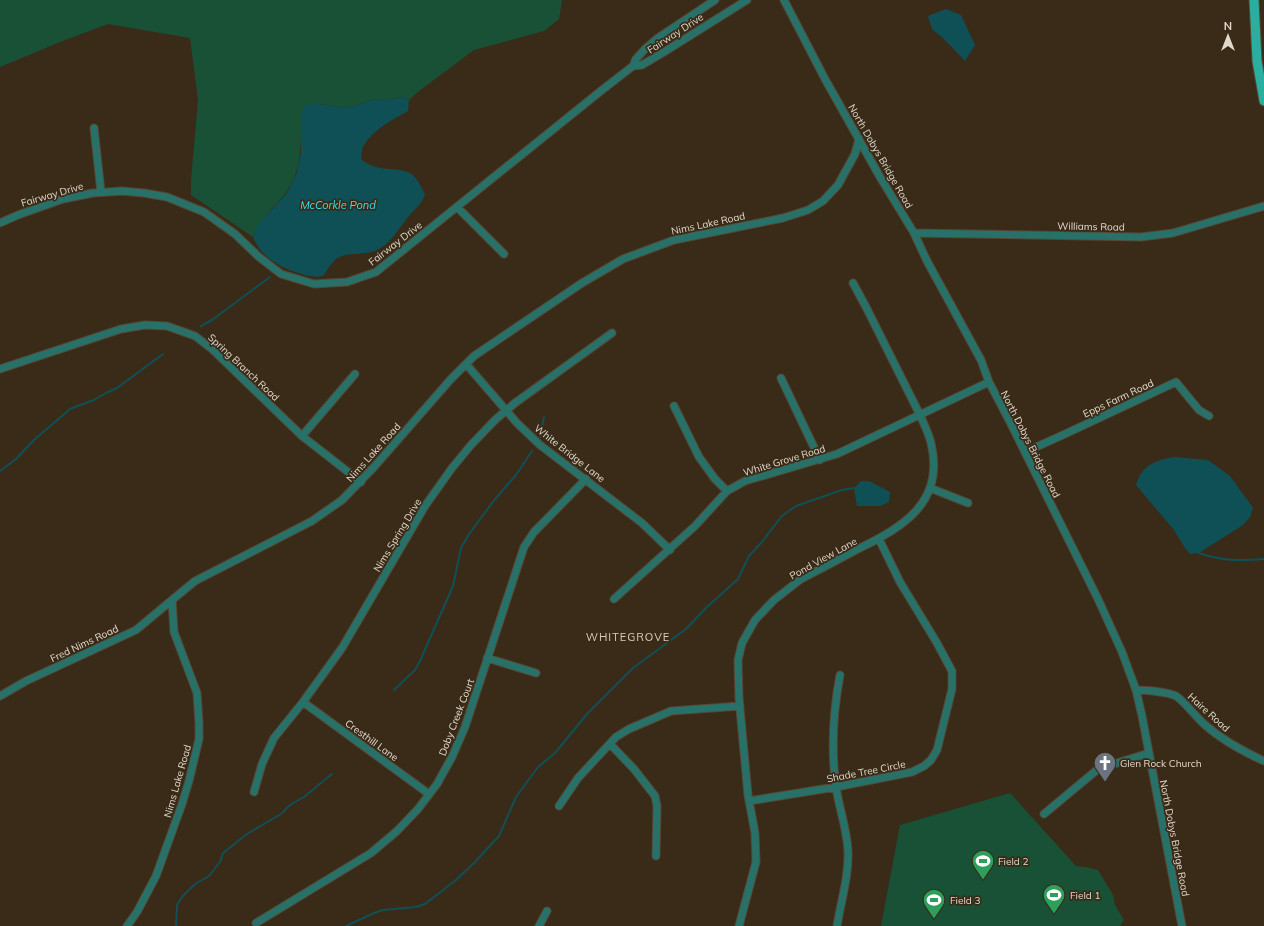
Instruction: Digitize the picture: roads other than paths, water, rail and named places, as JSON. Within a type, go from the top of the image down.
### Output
[{"type":"main road","points":[[1254,0],[1257,61],[1264,101]]},
{"type":"street","name":"Fairway Drive","points":[[634,66],[636,59],[658,38],[715,0]]},
{"type":"street","name":"Fairway Drive","points":[[0,223],[64,199],[101,192],[144,192],[186,204],[204,212],[235,234],[259,257],[281,274],[314,284],[347,282],[376,272],[602,90],[634,66],[642,65],[746,0]]},
{"type":"street","name":"North Dobys Bridge Road","points":[[784,0],[825,79],[880,177],[914,233],[927,261],[981,360],[989,382],[1122,652],[1136,690],[1182,926]]},
{"type":"street","points":[[94,128],[101,192]]},
{"type":"street","name":"Nims Lake Road","points":[[127,926],[137,912],[156,876],[182,804],[199,739],[200,723],[197,693],[174,632],[172,600],[195,581],[312,521],[342,500],[361,482],[436,395],[474,356],[582,283],[623,259],[674,240],[783,218],[808,210],[823,201],[838,185],[855,154],[859,139]]},
{"type":"street","name":"Williams Road","points":[[914,233],[1141,237],[1173,233],[1264,206]]},
{"type":"street","points":[[457,207],[504,254]]},
{"type":"street","name":"Pond View Lane","points":[[739,926],[756,862],[755,833],[750,801],[740,706],[738,660],[742,643],[755,620],[774,600],[792,586],[879,539],[896,529],[912,516],[919,508],[930,488],[934,466],[933,453],[928,432],[853,283]]},
{"type":"street","name":"Spring Branch Road","points":[[0,369],[122,329],[145,325],[167,326],[195,336],[212,349],[302,436],[361,482]]},
{"type":"street","name":"Nims Spring Drive","points":[[254,792],[267,750],[274,738],[303,702],[342,648],[425,506],[452,468],[470,445],[516,402],[612,333]]},
{"type":"street","name":"White Bridge Lane","points":[[466,364],[517,423],[540,445],[642,523],[670,550]]},
{"type":"street","points":[[302,436],[355,374]]},
{"type":"street","points":[[781,378],[820,460]]},
{"type":"street","name":"White Grove Road","points":[[614,599],[670,550],[695,526],[727,491],[745,482],[837,454],[989,382]]},
{"type":"street","name":"Epps Farm Road","points":[[1024,452],[1176,382],[1199,410],[1209,416]]},
{"type":"street","points":[[674,406],[699,457],[715,479],[727,491]]},
{"type":"street","name":"Doby Creek Court","points":[[256,923],[371,853],[397,831],[418,809],[437,784],[452,756],[467,720],[524,547],[534,532],[552,512],[586,479]]},
{"type":"street","points":[[930,488],[968,503]]},
{"type":"street","name":"Shade Tree Circle","points":[[750,801],[836,788],[912,772],[924,766],[931,760],[937,750],[952,689],[953,677],[950,666],[900,582],[879,539]]},
{"type":"street","name":"Fred Nims Road","points":[[0,696],[32,678],[136,630],[172,600]]},
{"type":"street","points":[[487,658],[536,673]]},
{"type":"street","points":[[837,926],[848,865],[848,849],[836,788],[833,722],[840,675]]},
{"type":"street","name":"Haire Road","points":[[1136,690],[1152,691],[1175,696],[1220,737],[1232,745],[1264,761]]},
{"type":"street","name":"Cresthill Lane","points":[[303,702],[429,794]]},
{"type":"street","points":[[559,806],[578,778],[616,737],[629,729],[671,711],[740,706]]},
{"type":"street","points":[[610,744],[634,769],[655,796],[657,806],[656,856]]},
{"type":"street","points":[[1044,814],[1098,769],[1149,753]]},
{"type":"street","points":[[539,926],[547,911]]},
{"type":"water","points":[[946,9],[961,15],[975,45],[965,61],[932,29],[928,16]]},
{"type":"water","name":"McCorkle Pond","points":[[402,97],[409,100],[408,111],[383,126],[372,135],[362,148],[361,159],[379,168],[401,170],[410,173],[418,181],[425,194],[422,201],[394,236],[385,245],[375,251],[344,255],[336,259],[323,276],[319,277],[295,272],[275,263],[265,255],[256,244],[253,237],[258,225],[287,193],[296,175],[301,153],[301,113],[306,105],[318,104],[340,107],[354,106],[372,100]]},
{"type":"water","points":[[1174,457],[1208,460],[1230,476],[1253,508],[1250,517],[1243,525],[1199,553],[1190,554],[1174,530],[1136,485],[1145,468],[1160,460]]},
{"type":"water","points":[[861,481],[869,481],[890,492],[889,502],[880,506],[857,506],[854,488]]},
{"type":"waterway","points":[[201,326],[212,320],[270,277]]},
{"type":"waterway","points":[[0,471],[16,459],[34,440],[70,409],[94,400],[117,388],[163,354]]},
{"type":"waterway","points":[[540,437],[544,417]]},
{"type":"waterway","points":[[394,690],[415,670],[420,661],[453,586],[461,548],[469,534],[495,499],[516,475],[532,451]]},
{"type":"waterway","points":[[346,926],[383,910],[416,907],[425,904],[456,880],[499,836],[516,797],[538,767],[555,753],[587,714],[633,668],[686,629],[708,606],[738,579],[749,556],[782,516],[796,506],[842,490],[854,488]]},
{"type":"waterway","points":[[1199,553],[1216,558],[1231,560],[1264,559]]},
{"type":"waterway","points":[[176,926],[177,905],[182,897],[195,884],[209,876],[220,862],[223,853],[247,834],[281,814],[290,805],[304,797],[332,774]]},
{"type":"place","name":"Glen Rock Church","points":[[1105,782]]},
{"type":"place","name":"Field 2","points":[[983,880]]},
{"type":"place","name":"Field 1","points":[[1054,914]]},
{"type":"place","name":"Field 3","points":[[934,920]]},
{"type":"district","name":"WHITEGROVE","points":[[628,637]]}]
